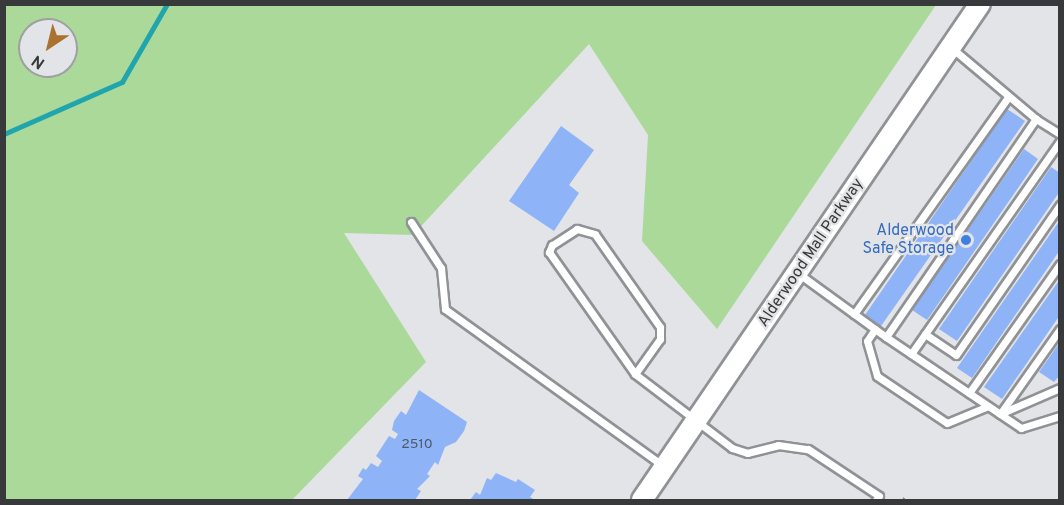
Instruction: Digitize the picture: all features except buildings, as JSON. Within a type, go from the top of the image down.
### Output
[{"type":"main road","name":"Alderwood Mall Parkway","points":[[642,501],[980,4]]},
{"type":"lane","points":[[951,47],[1036,119],[1059,134]]},
{"type":"lane","points":[[854,315],[1009,96]]},
{"type":"lane","points":[[886,337],[1036,119]]},
{"type":"lane","points":[[911,354],[1059,141]]},
{"type":"lane","points":[[1053,151],[1059,156]]},
{"type":"lane","points":[[925,334],[956,355],[1059,205]]},
{"type":"lane","points":[[411,222],[441,268],[445,309],[664,467]]},
{"type":"lane","points":[[635,374],[660,339],[660,327],[595,234],[578,229],[552,245],[549,252],[635,374],[695,423],[747,453],[778,445],[808,449],[879,496],[876,501]]},
{"type":"lane","points":[[969,393],[1059,264]]},
{"type":"lane","points":[[797,273],[854,315],[1021,428],[1059,416]]},
{"type":"lane","points":[[1000,414],[1059,328]]},
{"type":"lane","points":[[875,329],[867,341],[877,376],[947,423],[988,406]]},
{"type":"lane","points":[[1000,414],[1059,388]]},
{"type":"path","points":[[903,501],[906,496]]},
{"type":"green space","points":[[4,5],[936,5],[717,329],[642,241],[648,135],[589,44],[413,235],[344,233],[426,362],[292,500],[5,500]]},
{"type":"waterway","points":[[4,134],[122,82],[167,4]]},
{"type":"place","name":"Alderwood Safe Storage","points":[[966,240]]}]
